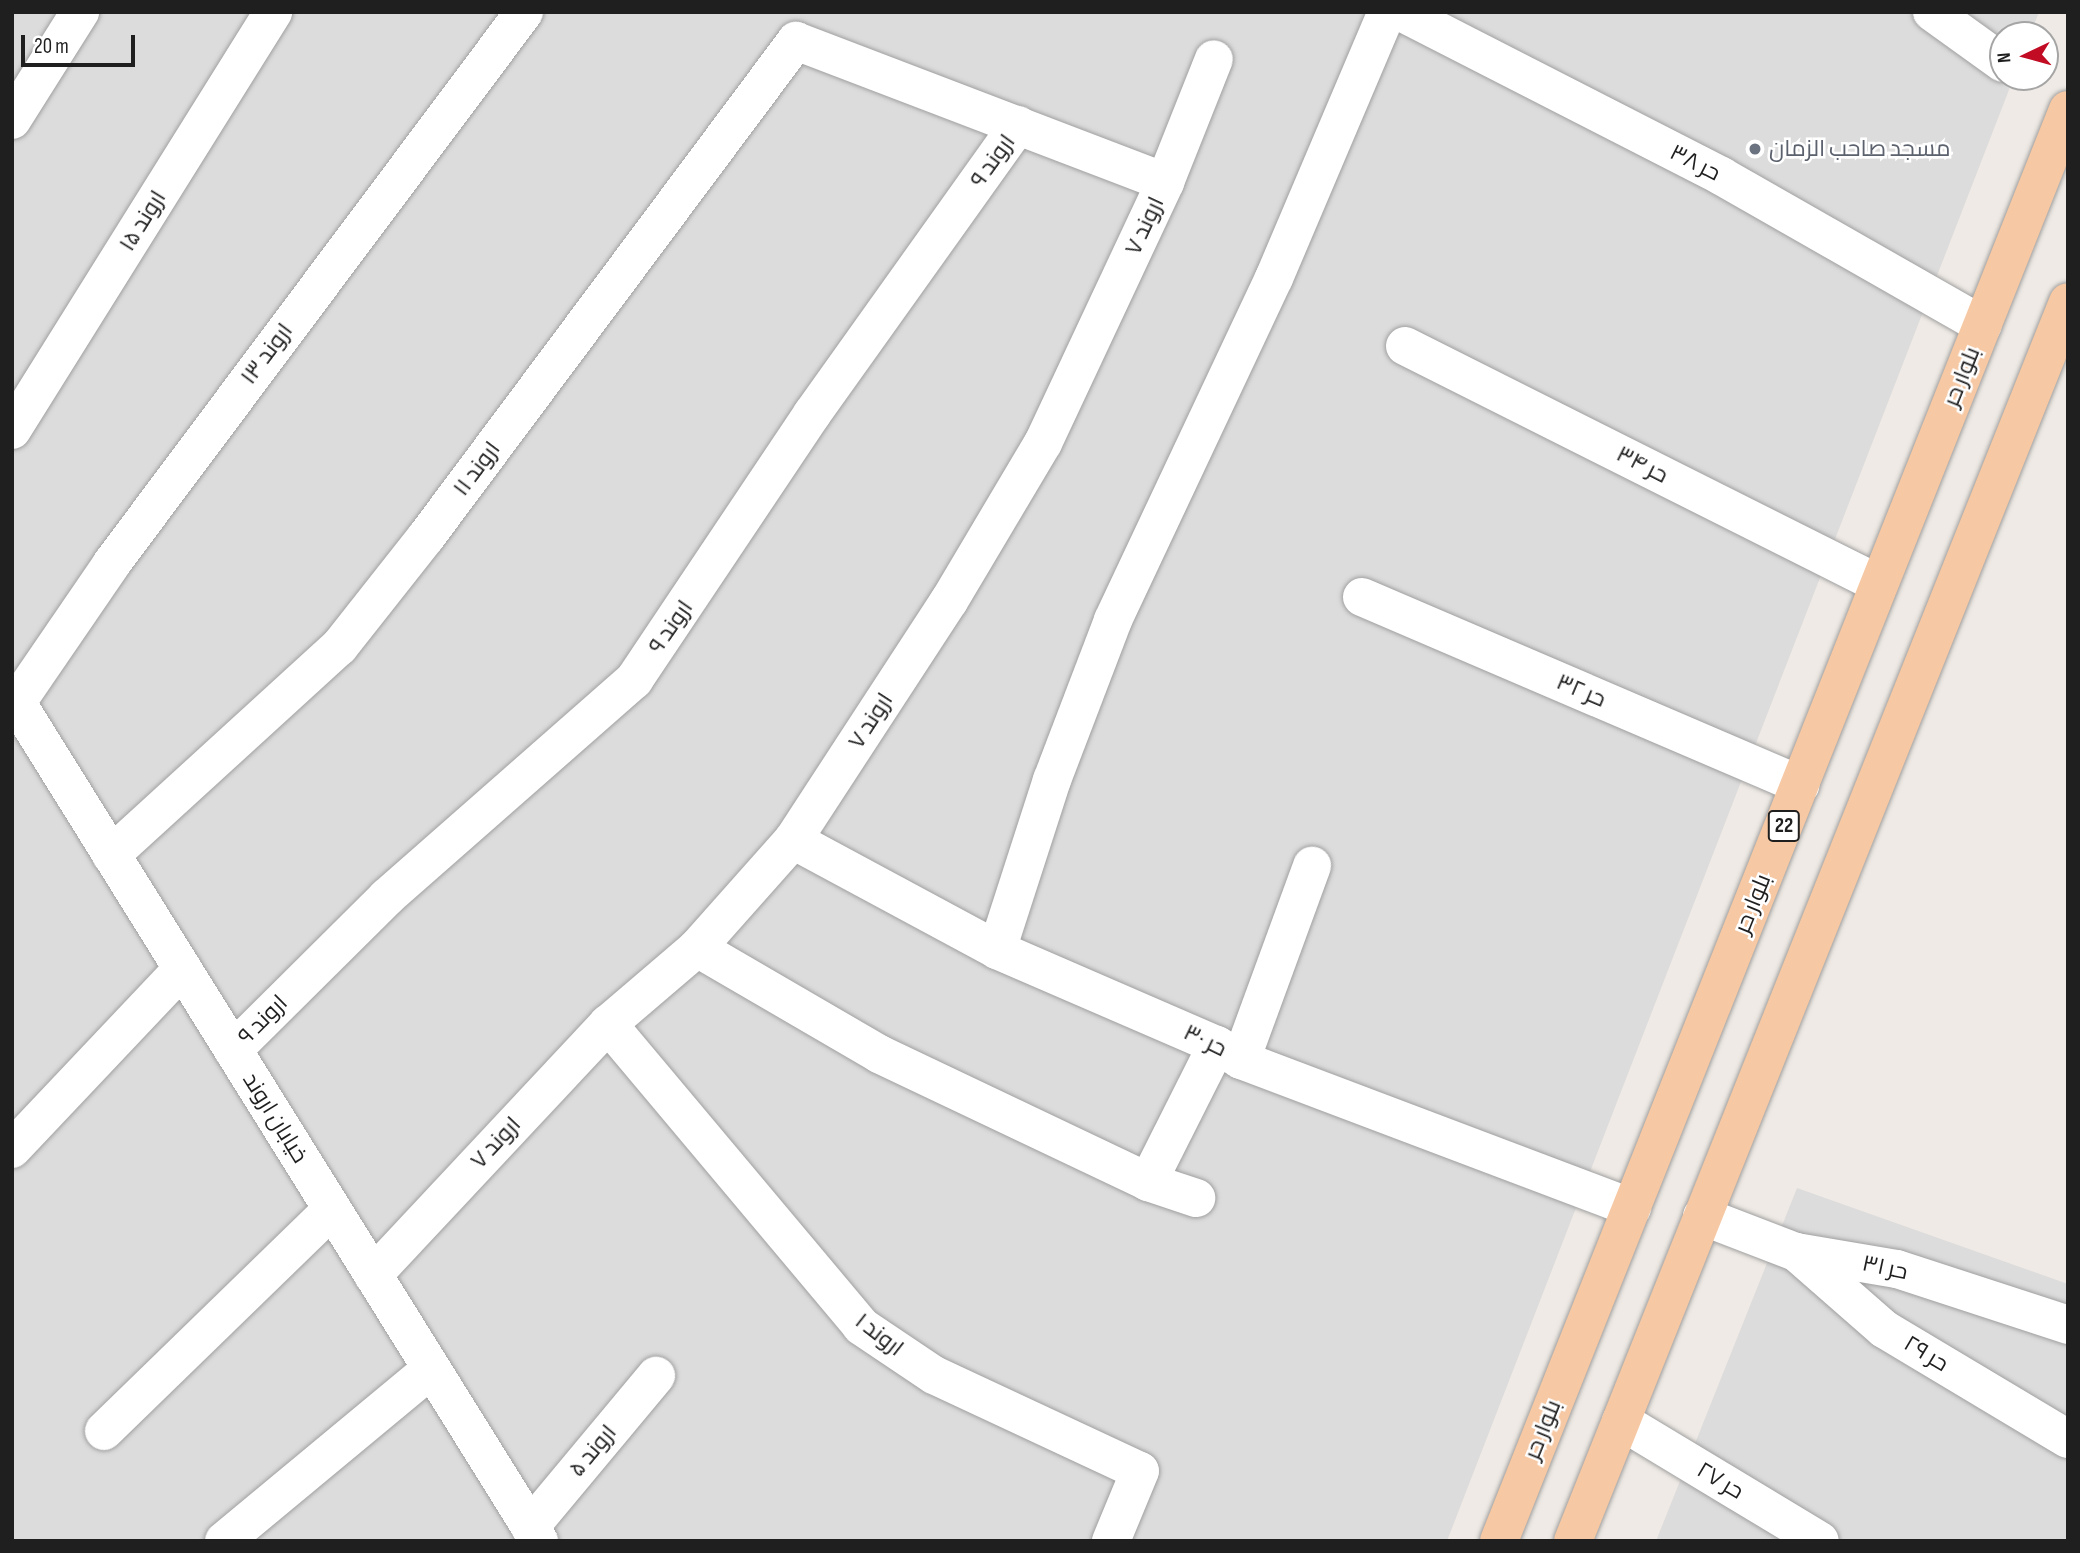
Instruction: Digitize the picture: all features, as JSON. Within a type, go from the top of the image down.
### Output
[{"type":"main road","name":"بلوار حر","points":[[1499,1541],[2068,110]]},
{"type":"main road","points":[[1573,1541],[2065,316]]},
{"type":"street","points":[[12,120],[80,12]]},
{"type":"street","name":"اروند ۱۵","points":[[12,430],[273,12]]},
{"type":"street","name":"اروند ۱۳","points":[[14,699],[112,563],[524,12]]},
{"type":"street","points":[[997,950],[1052,780],[1112,620],[1274,278],[1387,12]]},
{"type":"street","name":"حر ۳۸","points":[[1401,12],[1721,176],[1982,325]]},
{"type":"street","points":[[1932,12],[1989,53]]},
{"type":"street","name":"اروند ۱۱","points":[[111,855],[339,647],[426,537],[796,41],[1018,125]]},
{"type":"street","name":"اروند ۷","points":[[373,1275],[608,1024],[697,948],[793,840],[949,601],[1043,443],[1165,182],[1214,59]]},
{"type":"street","points":[[1018,125],[1165,182]]},
{"type":"street","name":"اروند ۹","points":[[233,1050],[387,897],[634,680],[812,414],[1018,125]]},
{"type":"street","name":"حر ۳۴","points":[[1405,346],[1879,584]]},
{"type":"street","name":"حر ۳۲","points":[[1362,597],[1800,785]]},
{"type":"street","name":"خیابان اروند","points":[[14,699],[535,1534]]},
{"type":"street","name":"حر ۳۰","points":[[793,840],[997,950],[1229,1052],[1632,1208]]},
{"type":"street","points":[[1149,1182],[1229,1052],[1312,866]]},
{"type":"street","points":[[697,948],[879,1054],[1149,1182],[1196,1198]]},
{"type":"street","points":[[12,1149],[182,969]]},
{"type":"street","name":"اروند ۱","points":[[608,1024],[861,1326],[934,1375],[1140,1471],[1111,1541]]},
{"type":"street","points":[[104,1431],[332,1209]]},
{"type":"street","name":"حر ۳۱","points":[[1702,1216],[1796,1252],[1897,1269],[2068,1325]]},
{"type":"street","name":"حر ۲۹","points":[[1796,1252],[1884,1329],[2068,1438]]},
{"type":"street","points":[[225,1541],[431,1369]]},
{"type":"street","name":"اروند ۵","points":[[535,1534],[656,1376]]},
{"type":"street","name":"حر ۲۷","points":[[1620,1420],[1820,1541]]},
{"type":"shaded area","points":[[12,12],[2039,12],[2035,21],[1989,21],[1989,91],[2009,91],[1447,1541],[12,1541]]},
{"type":"shaded area","points":[[1797,1188],[2068,1284],[2068,1541],[1656,1541]]},
{"type":"place","name":"مسجد صاحب الزمان","points":[[1755,149]]}]
